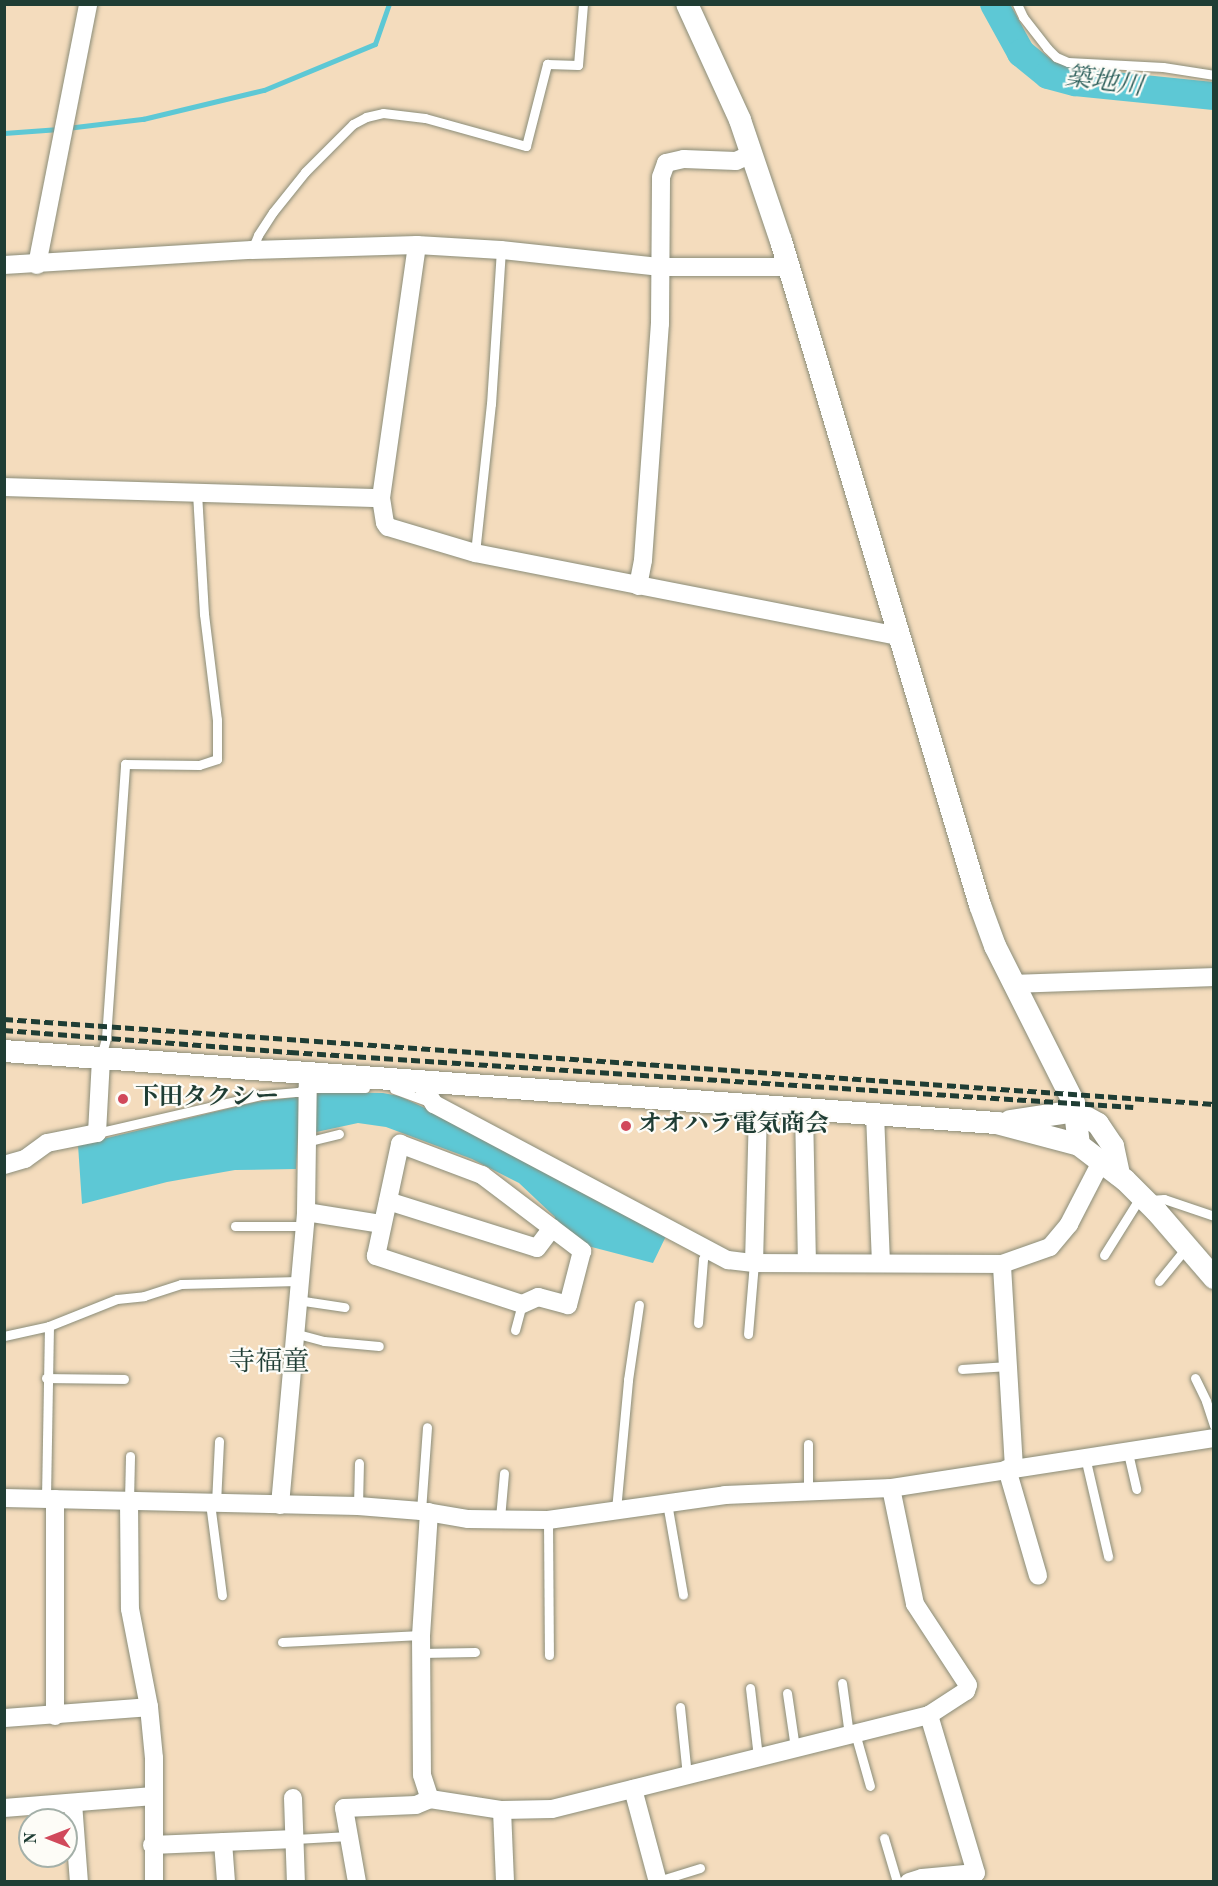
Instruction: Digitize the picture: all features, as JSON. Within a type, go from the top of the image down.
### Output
[{"type":"street","points":[[37,265],[88,4]]},
{"type":"street","points":[[687,4],[740,120],[789,267],[980,905],[1013,984],[1074,1103],[1079,1145]]},
{"type":"street","points":[[638,586],[643,560],[660,324],[661,177],[666,163],[684,159],[736,161],[752,154]]},
{"type":"street","points":[[4,265],[37,265],[252,250],[417,245],[501,250],[662,267],[789,267]]},
{"type":"street","points":[[417,245],[381,498],[385,523],[388,526],[475,553],[900,636]]},
{"type":"street","points":[[4,487],[381,498]]},
{"type":"street","points":[[1013,984],[1214,977]]},
{"type":"street","points":[[4,1051],[308,1081],[423,1081],[997,1123],[1079,1145],[1119,1175],[1144,1198],[1213,1276]]},
{"type":"street","points":[[4,1165],[24,1159],[47,1143],[97,1133],[101,1059]]},
{"type":"street","points":[[280,1505],[305,1219],[308,1081]]},
{"type":"street","points":[[423,1081],[424,1088],[434,1104],[728,1260],[754,1263],[1002,1264],[1050,1247],[1069,1224],[1101,1161]]},
{"type":"street","points":[[754,1263],[758,1106]]},
{"type":"street","points":[[804,1109],[807,1263]]},
{"type":"street","points":[[997,1123],[1076,1111],[1098,1125],[1113,1146],[1119,1175]]},
{"type":"street","points":[[875,1114],[881,1262]]},
{"type":"street","points":[[400,1144],[482,1175],[582,1251],[568,1305],[538,1297],[522,1304],[376,1256],[382,1224],[400,1144]]},
{"type":"street","points":[[388,1201],[537,1248],[552,1228]]},
{"type":"street","points":[[305,1219],[382,1224]]},
{"type":"street","points":[[1002,1264],[1008,1366],[1010,1468],[1038,1575]]},
{"type":"street","points":[[4,1498],[358,1506],[425,1511],[468,1519],[548,1520],[725,1496],[891,1488],[1214,1438]]},
{"type":"street","points":[[357,1881],[344,1808],[416,1805],[430,1799],[502,1810],[552,1809],[929,1715],[966,1691],[968,1685],[915,1604],[891,1488]]},
{"type":"street","points":[[51,1499],[56,1716]]},
{"type":"street","points":[[129,1501],[130,1609],[149,1707],[154,1796],[152,1845],[154,1881]]},
{"type":"street","points":[[425,1511],[421,1644],[422,1775],[430,1799]]},
{"type":"street","points":[[4,1718],[56,1716],[149,1707]]},
{"type":"street","points":[[909,1881],[976,1873],[929,1715]]},
{"type":"street","points":[[633,1789],[658,1881]]},
{"type":"street","points":[[4,1808],[154,1796]]},
{"type":"street","points":[[293,1798],[296,1881]]},
{"type":"street","points":[[73,1803],[79,1881]]},
{"type":"street","points":[[502,1810],[505,1881]]},
{"type":"street","points":[[152,1845],[294,1839]]},
{"type":"street","points":[[224,1842],[226,1881]]},
{"type":"lane","points":[[252,250],[258,235],[273,212],[305,172],[353,124],[366,117],[383,113],[425,118],[526,146],[547,64],[578,65],[584,4]]},
{"type":"lane","points":[[1017,4],[1023,17],[1047,48],[1056,57],[1068,62],[1163,67],[1214,75]]},
{"type":"lane","points":[[475,553],[490,414],[501,250]]},
{"type":"lane","points":[[101,1059],[106,1038],[125,764],[199,765],[217,759],[217,720],[204,614],[197,491]]},
{"type":"lane","points":[[97,1133],[249,1097],[298,1092],[308,1081],[401,1090],[434,1104]]},
{"type":"lane","points":[[306,1142],[339,1134]]},
{"type":"lane","points":[[1104,1255],[1144,1198],[1164,1199],[1214,1216]]},
{"type":"lane","points":[[235,1226],[305,1219]]},
{"type":"lane","points":[[1159,1281],[1187,1247]]},
{"type":"lane","points":[[698,1323],[703,1259],[708,1249]]},
{"type":"lane","points":[[748,1334],[754,1263]]},
{"type":"lane","points":[[4,1336],[49,1326],[117,1299],[144,1296],[181,1284],[298,1281]]},
{"type":"lane","points":[[297,1300],[344,1307]]},
{"type":"lane","points":[[515,1330],[522,1304]]},
{"type":"lane","points":[[616,1510],[628,1380],[639,1305]]},
{"type":"lane","points":[[49,1326],[46,1378],[51,1499]]},
{"type":"lane","points":[[294,1333],[324,1341],[379,1346]]},
{"type":"lane","points":[[962,1369],[1008,1366]]},
{"type":"lane","points":[[46,1378],[124,1379]]},
{"type":"lane","points":[[1195,1378],[1214,1426]]},
{"type":"lane","points":[[425,1511],[427,1427]]},
{"type":"lane","points":[[219,1441],[213,1503],[222,1594]]},
{"type":"lane","points":[[808,1444],[808,1491]]},
{"type":"lane","points":[[1128,1453],[1136,1489]]},
{"type":"lane","points":[[129,1501],[130,1456]]},
{"type":"lane","points":[[1085,1457],[1108,1556]]},
{"type":"lane","points":[[358,1506],[359,1463]]},
{"type":"lane","points":[[500,1518],[504,1473]]},
{"type":"lane","points":[[667,1503],[683,1594]]},
{"type":"lane","points":[[548,1520],[549,1655]]},
{"type":"lane","points":[[282,1642],[421,1644],[475,1652]]},
{"type":"lane","points":[[842,1683],[852,1734],[870,1786]]},
{"type":"lane","points":[[750,1688],[758,1757]]},
{"type":"lane","points":[[787,1693],[795,1748]]},
{"type":"lane","points":[[680,1707],[687,1776]]},
{"type":"lane","points":[[294,1839],[349,1836]]},
{"type":"lane","points":[[884,1838],[897,1881]]},
{"type":"lane","points":[[658,1881],[700,1869]]},
{"type":"water","points":[[319,1092],[383,1093],[399,1096],[464,1126],[667,1234],[653,1263],[584,1245],[555,1221],[555,1217],[519,1183],[472,1159],[386,1127],[358,1123],[298,1136],[296,1169],[235,1170],[167,1182],[82,1204],[78,1145],[256,1102]]},
{"type":"waterway","points":[[67,128],[143,119],[264,90],[375,44],[389,4]]},
{"type":"waterway","name":"築地川","points":[[994,4],[1021,53],[1048,75],[1075,82],[1214,96]]},
{"type":"waterway","points":[[4,133],[59,129]]},
{"type":"railway","points":[[4,1019],[1214,1104]]},
{"type":"railway","points":[[4,1030],[290,1052],[1133,1107]]},
{"type":"place","name":"下田タクシー","points":[[123,1099]]},
{"type":"place","name":"オオハラ電気商会","points":[[626,1126]]},
{"type":"district","name":"寺福童","points":[[269,1363]]}]
